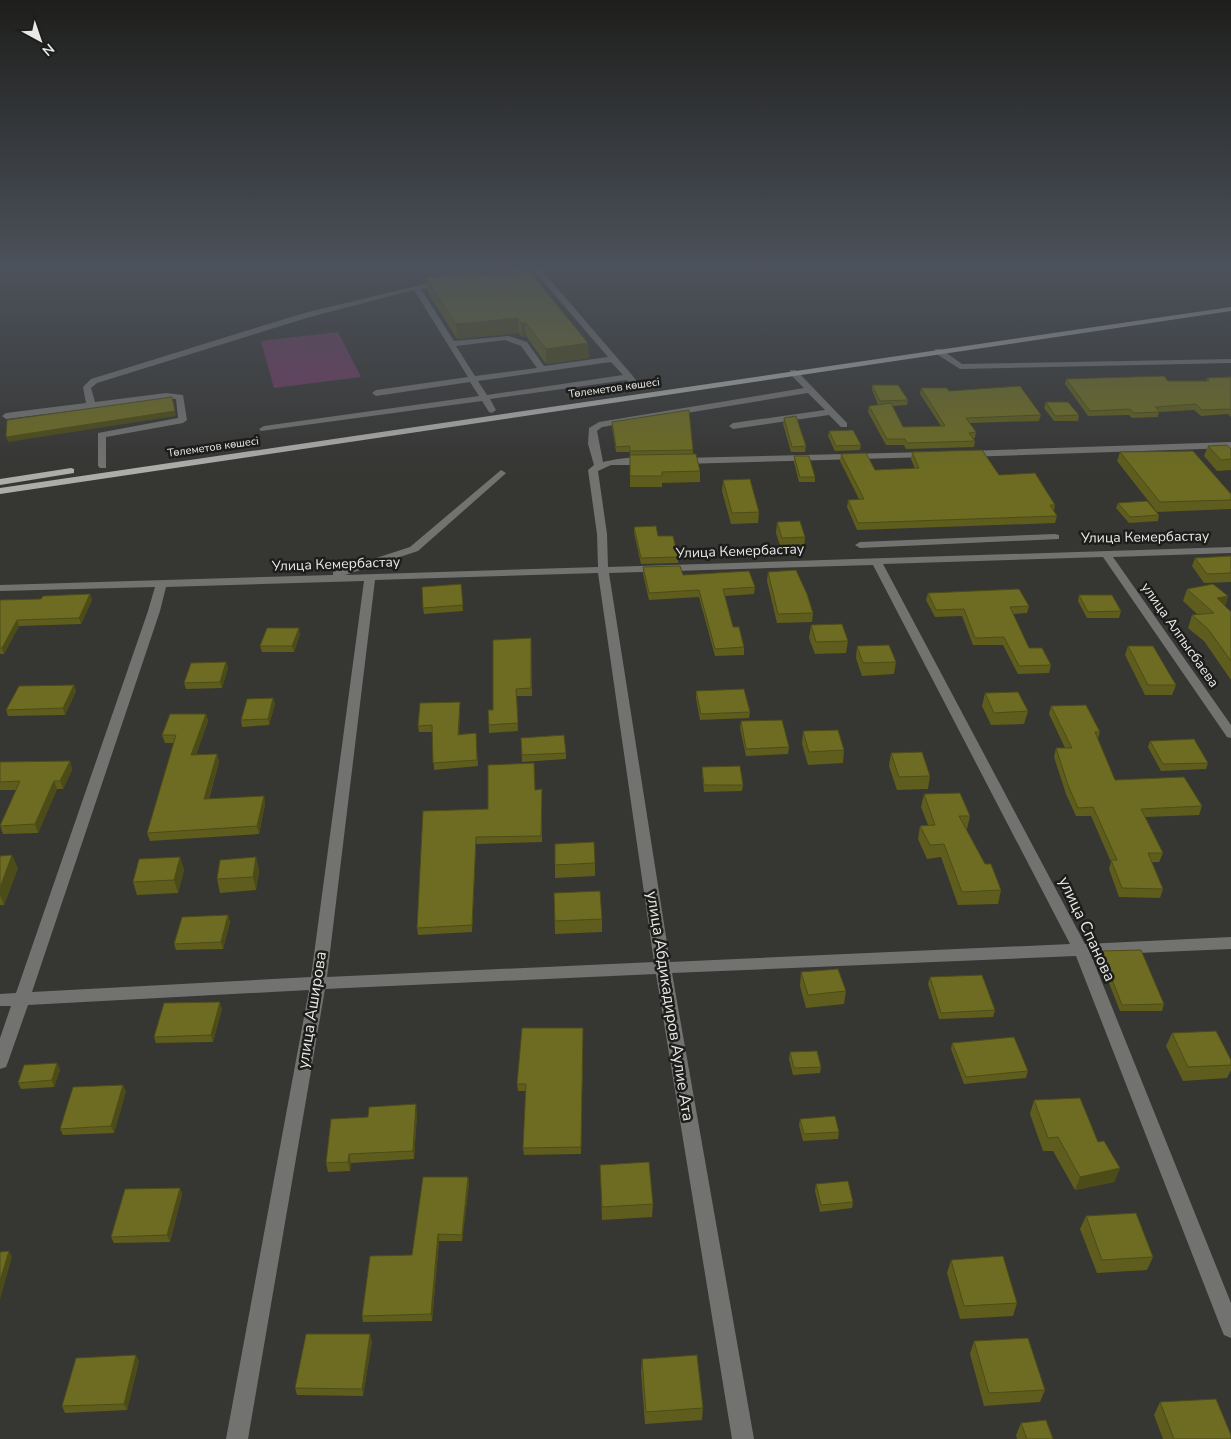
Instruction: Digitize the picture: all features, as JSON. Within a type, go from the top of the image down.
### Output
[{"type":"main road","name":"Төлеметов көшесі","points":[[0,482],[1007,335]]},
{"type":"main road","name":"Төлеметов көшесі","points":[[0,490],[1049,335]]},
{"type":"street","points":[[91,405],[87,387],[94,381],[242,335]]},
{"type":"street","points":[[445,335],[492,410]]},
{"type":"street","points":[[593,335],[638,388]]},
{"type":"street","points":[[451,344],[506,338],[524,344],[542,369]]},
{"type":"street","points":[[938,351],[960,367],[1231,360]]},
{"type":"street","points":[[376,393],[472,378],[614,360]]},
{"type":"street","points":[[793,372],[844,425]]},
{"type":"street","points":[[264,428],[629,378]]},
{"type":"street","points":[[654,462],[614,462],[598,466],[592,430],[599,425],[810,390]]},
{"type":"street","points":[[6,416],[166,396],[180,397],[183,420],[101,435],[103,466]]},
{"type":"street","points":[[733,426],[832,412]]},
{"type":"street","points":[[953,454],[1231,445]]},
{"type":"street","points":[[674,461],[933,455]]},
{"type":"street","name":"улица Абдикадиров Аулие Ата","points":[[598,466],[592,470],[602,534],[603,571],[663,968],[743,1439]]},
{"type":"street","points":[[323,579],[414,549],[501,473]]},
{"type":"street","points":[[860,545],[1055,537]]},
{"type":"street","points":[[1013,539],[1023,556]]},
{"type":"street","points":[[931,542],[939,559]]},
{"type":"street","name":"Улица Кемербастау","points":[[0,588],[603,571],[1231,550]]},
{"type":"street","name":"улица Алпысбаева","points":[[1105,553],[1231,734]]},
{"type":"street","name":"улица Спанова","points":[[876,561],[1081,950],[1231,1328]]},
{"type":"street","name":"улица Аширова","points":[[237,1439],[318,983],[370,577]]},
{"type":"street","points":[[0,1062],[154,611],[161,584]]},
{"type":"street","points":[[0,1000],[318,983],[1231,943]]},
{"type":"shaded area","points":[[311,335],[340,335],[361,377],[274,388],[261,341]]},
{"type":"building","points":[[535,335],[582,335],[588,343],[546,349]]},
{"type":"building","points":[[1164,376],[1168,381],[1209,381],[1207,378],[1231,377],[1231,410],[1202,410],[1196,404],[1155,407],[1160,412],[1134,413],[1130,409],[1090,411],[1066,379]]},
{"type":"building","points":[[872,385],[898,385],[908,400],[880,401]]},
{"type":"building","points":[[1020,386],[1041,415],[966,418],[976,432],[969,433],[975,441],[907,443],[905,439],[887,439],[869,406],[891,403],[903,427],[945,426],[921,388],[947,388],[949,391]]},
{"type":"building","points":[[172,397],[175,411],[6,437],[7,420]]},
{"type":"building","points":[[1046,402],[1068,402],[1079,415],[1055,416]]},
{"type":"building","points":[[689,410],[693,450],[630,451],[630,446],[616,447],[612,422]]},
{"type":"building","points":[[796,416],[806,446],[792,447],[784,418]]},
{"type":"building","points":[[853,430],[861,445],[836,446],[829,431]]},
{"type":"building","points":[[1227,445],[1231,449],[1231,459],[1221,460],[1208,446]]},
{"type":"building","points":[[982,450],[999,475],[1035,473],[1055,505],[1050,505],[1057,516],[858,523],[848,500],[864,499],[841,454],[866,453],[875,470],[919,468],[912,452]]},
{"type":"building","points":[[1193,451],[1231,494],[1231,500],[1160,502],[1120,452]]},
{"type":"building","points":[[696,454],[700,471],[662,472],[662,476],[630,476],[630,455]]},
{"type":"building","points":[[794,456],[809,456],[815,477],[800,477]]},
{"type":"building","points":[[750,479],[759,512],[732,513],[723,480]]},
{"type":"building","points":[[1147,501],[1159,515],[1130,517],[1118,503]]},
{"type":"building","points":[[800,521],[805,537],[782,538],[777,522]]},
{"type":"building","points":[[656,526],[658,536],[673,536],[678,557],[641,558],[634,527]]},
{"type":"building","points":[[1231,556],[1231,573],[1207,574],[1195,558]]},
{"type":"building","points":[[680,566],[683,575],[749,571],[755,587],[723,589],[733,627],[739,627],[744,647],[715,649],[699,590],[649,593],[643,567]]},
{"type":"building","points":[[796,570],[813,613],[778,614],[768,572]]},
{"type":"building","points":[[461,584],[463,605],[423,608],[422,587]]},
{"type":"building","points":[[1213,584],[1228,596],[1217,598],[1231,612],[1231,661],[1208,629],[1192,615],[1214,613],[1187,589]]},
{"type":"building","points":[[1019,589],[1029,606],[1010,607],[1029,648],[1042,648],[1051,665],[1019,666],[1004,637],[975,638],[964,609],[936,610],[928,593]]},
{"type":"building","points":[[90,594],[79,618],[17,620],[2,648],[0,648],[0,600],[41,599],[43,596]]},
{"type":"building","points":[[1079,595],[1112,595],[1121,611],[1088,612]]},
{"type":"building","points":[[842,624],[848,641],[816,642],[811,625]]},
{"type":"building","points":[[267,628],[299,628],[292,646],[260,646]]},
{"type":"building","points":[[531,638],[531,688],[516,689],[518,723],[489,725],[488,710],[493,710],[493,640]]},
{"type":"building","points":[[889,645],[896,662],[863,663],[857,646]]},
{"type":"building","points":[[1128,646],[1153,646],[1176,685],[1148,685]]},
{"type":"building","points":[[226,662],[220,682],[184,683],[191,663]]},
{"type":"building","points":[[74,685],[63,708],[6,710],[19,686]]},
{"type":"building","points":[[744,689],[750,712],[701,714],[696,691]]},
{"type":"building","points":[[1018,692],[1028,711],[994,713],[985,693]]},
{"type":"building","points":[[273,698],[268,719],[241,720],[247,699]]},
{"type":"building","points":[[460,702],[458,735],[476,733],[477,760],[433,763],[432,725],[418,726],[420,703]]},
{"type":"building","points":[[1086,705],[1100,732],[1095,732],[1115,780],[1184,777],[1202,806],[1141,809],[1163,853],[1148,853],[1163,889],[1122,888],[1111,860],[1117,860],[1093,807],[1078,808],[1068,785],[1056,748],[1072,748],[1051,706]]},
{"type":"building","points":[[170,714],[206,714],[191,755],[217,754],[204,799],[264,796],[257,826],[147,833],[176,735],[162,735]]},
{"type":"building","points":[[782,720],[789,747],[746,749],[741,721]]},
{"type":"building","points":[[838,730],[844,750],[809,752],[803,731]]},
{"type":"building","points":[[564,735],[566,753],[522,755],[521,738]]},
{"type":"building","points":[[1194,739],[1208,763],[1163,764],[1150,741]]},
{"type":"building","points":[[922,752],[930,776],[899,777],[891,753]]},
{"type":"building","points":[[70,761],[60,781],[54,781],[35,824],[0,826],[20,781],[0,782],[0,762]]},
{"type":"building","points":[[534,763],[535,790],[542,789],[541,836],[476,837],[472,925],[417,928],[423,811],[488,809],[488,765]]},
{"type":"building","points":[[740,766],[743,785],[704,785],[702,767]]},
{"type":"building","points":[[960,793],[970,816],[959,816],[985,864],[991,864],[1001,890],[962,892],[944,844],[930,845],[920,826],[935,825],[924,794]]},
{"type":"building","points":[[594,842],[595,863],[555,865],[555,844]]},
{"type":"building","points":[[12,855],[0,888],[0,856]]},
{"type":"building","points":[[180,857],[174,880],[133,882],[139,859]]},
{"type":"building","points":[[256,857],[253,877],[217,879],[220,860]]},
{"type":"building","points":[[600,891],[602,919],[555,921],[554,893]]},
{"type":"building","points":[[228,915],[221,942],[174,944],[182,917]]},
{"type":"building","points":[[1141,950],[1164,1004],[1122,1005],[1101,951]]},
{"type":"building","points":[[838,969],[846,991],[808,995],[801,972]]},
{"type":"building","points":[[982,975],[995,1010],[941,1013],[930,977]]},
{"type":"building","points":[[220,1002],[211,1035],[154,1037],[164,1003]]},
{"type":"building","points":[[522,1028],[583,1028],[581,1147],[523,1148],[526,1084],[517,1084]]},
{"type":"building","points":[[1216,1031],[1231,1060],[1231,1065],[1188,1067],[1172,1033]]},
{"type":"building","points":[[1014,1037],[1028,1071],[966,1077],[952,1043]]},
{"type":"building","points":[[817,1051],[821,1067],[794,1068],[790,1052]]},
{"type":"building","points":[[57,1063],[52,1080],[18,1083],[24,1065]]},
{"type":"building","points":[[123,1085],[111,1126],[60,1129],[73,1087]]},
{"type":"building","points":[[1080,1098],[1098,1142],[1104,1141],[1120,1168],[1080,1177],[1058,1137],[1048,1138],[1034,1100]]},
{"type":"building","points":[[416,1104],[413,1151],[349,1154],[348,1162],[326,1163],[331,1119],[368,1117],[369,1107]]},
{"type":"building","points":[[835,1116],[839,1132],[804,1134],[800,1119]]},
{"type":"building","points":[[649,1162],[653,1204],[602,1207],[600,1165]]},
{"type":"building","points":[[423,1177],[468,1177],[462,1235],[438,1234],[431,1314],[362,1316],[370,1256],[412,1255]]},
{"type":"building","points":[[848,1181],[853,1202],[821,1205],[816,1184]]},
{"type":"building","points":[[180,1188],[167,1235],[111,1237],[125,1189]]},
{"type":"building","points":[[1136,1213],[1153,1257],[1102,1260],[1086,1216]]},
{"type":"building","points":[[9,1251],[0,1281],[0,1252]]},
{"type":"building","points":[[1003,1256],[1017,1303],[964,1306],[951,1260]]},
{"type":"building","points":[[306,1334],[370,1334],[362,1389],[295,1388]]},
{"type":"building","points":[[1028,1338],[1045,1390],[989,1393],[974,1341]]},
{"type":"building","points":[[136,1355],[124,1404],[62,1406],[76,1358]]},
{"type":"building","points":[[697,1355],[703,1408],[646,1412],[642,1359]]},
{"type":"building","points":[[1216,1399],[1231,1439],[1174,1439],[1160,1402]]},
{"type":"building","points":[[1046,1420],[1053,1439],[1027,1439],[1021,1423]]}]
